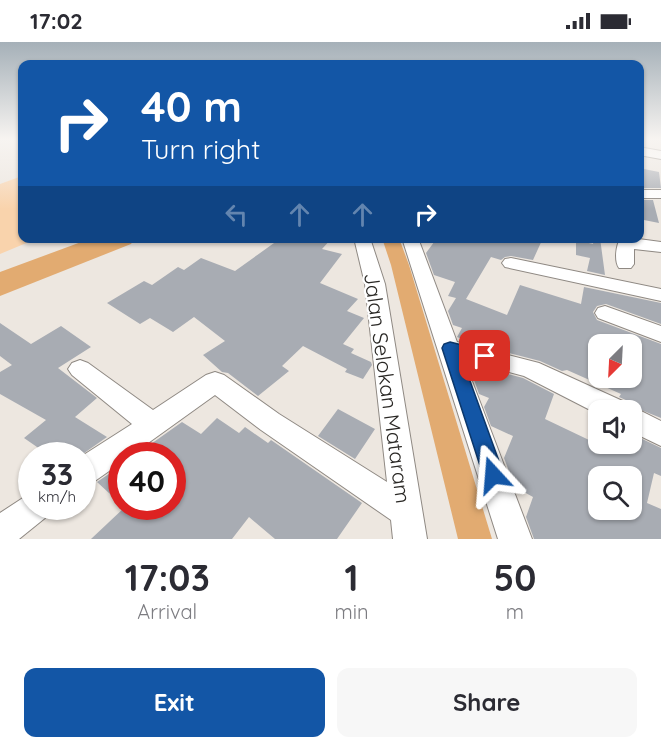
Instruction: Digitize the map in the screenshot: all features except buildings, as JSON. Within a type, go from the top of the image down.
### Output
[{"type":"street","points":[[644,194],[661,194]]},
{"type":"street","name":"Jalan Selokan Mataram","points":[[363,243],[375,284],[410,539]]},
{"type":"street","points":[[412,243],[515,539]]},
{"type":"street","points":[[625,264],[626,243],[661,247]]},
{"type":"street","points":[[511,263],[661,295]]},
{"type":"street","points":[[605,313],[661,334]]},
{"type":"street","points":[[450,348],[531,369],[595,400]]},
{"type":"street","points":[[80,369],[152,424]]},
{"type":"street","points":[[96,463],[215,382],[270,422],[405,511]]},
{"type":"street","points":[[642,424],[661,435]]},
{"type":"street","points":[[1,530],[18,518]]},
{"type":"shaded area","points":[[18,177],[18,243],[26,243],[0,254],[0,184]]},
{"type":"waterway","points":[[0,285],[108,243]]},
{"type":"waterway","points":[[392,243],[400,265],[475,539]]},
{"type":"route","points":[[485,356],[450,348],[493,475]]}]
